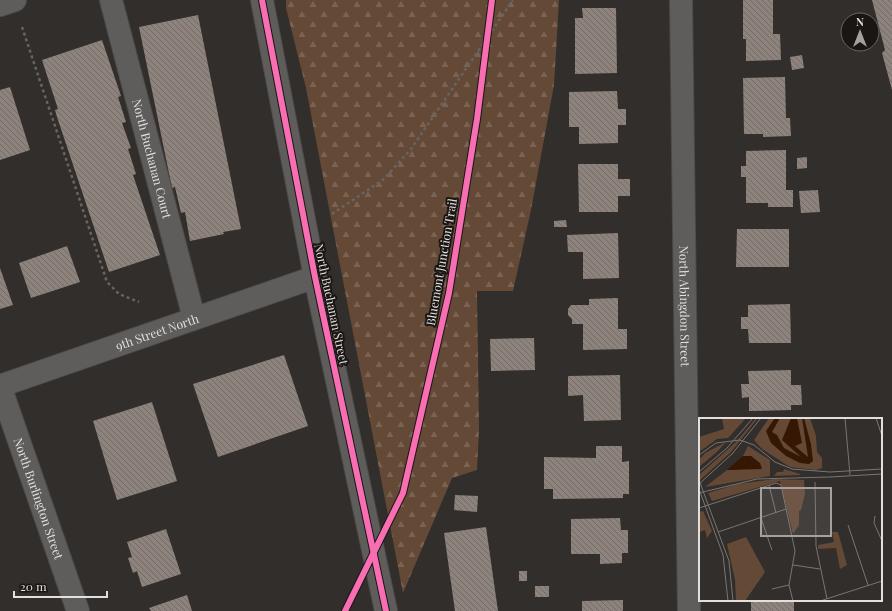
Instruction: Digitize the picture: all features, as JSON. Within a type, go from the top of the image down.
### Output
[{"type":"street","points":[[0,5],[15,0]]},
{"type":"street","name":"North Buchanan Court","points":[[111,0],[194,318]]},
{"type":"street","name":"North Buchanan Street","points":[[262,0],[315,277],[386,611]]},
{"type":"street","name":"North Abingdon Street","points":[[682,0],[689,611]]},
{"type":"street","name":"9th Street North","points":[[0,386],[315,277]]},
{"type":"street","name":"North Burlington Street","points":[[0,386],[78,611]]},
{"type":"path","points":[[307,232],[384,179],[411,149],[513,0]]},
{"type":"path","points":[[485,56],[489,20]]},
{"type":"path","points":[[22,27],[107,282],[119,294],[139,302]]},
{"type":"green space","points":[[286,0],[559,0],[554,85],[531,210],[513,291],[477,291],[479,429],[477,470],[452,478],[403,593],[306,88],[286,8]]},
{"type":"building","points":[[743,0],[773,0],[773,34],[780,34],[781,60],[746,61],[746,39],[743,39]]},
{"type":"building","points":[[872,0],[892,0],[892,90],[882,53],[885,50],[880,31],[880,12],[875,12]]},
{"type":"building","points":[[582,8],[616,8],[617,73],[575,74],[575,18],[583,18]]},
{"type":"building","points":[[198,15],[241,229],[223,232],[224,234],[190,241],[185,212],[181,213],[175,187],[172,188],[139,27]]},
{"type":"building","points":[[102,40],[121,96],[118,97],[126,122],[122,123],[131,148],[128,149],[136,174],[133,175],[160,255],[109,272],[57,117],[55,110],[58,109],[42,60]]},
{"type":"building","points":[[802,55],[804,68],[792,70],[790,57]]},
{"type":"building","points":[[785,77],[786,118],[790,118],[791,136],[763,137],[763,134],[744,134],[743,78]]},
{"type":"building","points":[[10,87],[30,150],[0,160],[0,90]]},
{"type":"building","points":[[617,91],[618,109],[626,109],[626,125],[618,125],[618,143],[579,144],[579,127],[569,127],[569,92]]},
{"type":"building","points":[[786,150],[786,190],[793,190],[793,207],[768,207],[768,203],[746,203],[746,177],[741,177],[741,166],[746,166],[746,151]]},
{"type":"building","points":[[807,157],[807,168],[797,169],[797,158]]},
{"type":"building","points":[[578,164],[618,164],[618,179],[630,179],[630,196],[618,196],[618,212],[579,212]]},
{"type":"building","points":[[818,190],[820,212],[801,213],[799,191]]},
{"type":"building","points":[[566,220],[567,227],[554,227],[554,221]]},
{"type":"building","points":[[737,229],[789,229],[789,267],[736,267]]},
{"type":"building","points":[[618,233],[619,278],[583,279],[583,252],[568,252],[567,235]]},
{"type":"building","points":[[67,246],[80,282],[31,298],[19,263]]},
{"type":"building","points":[[0,268],[13,305],[0,309]]},
{"type":"building","points":[[618,298],[618,329],[627,329],[627,349],[583,350],[583,324],[572,324],[572,319],[568,315],[568,309],[571,305],[589,305],[589,299]]},
{"type":"building","points":[[790,304],[791,343],[749,343],[748,329],[741,329],[741,317],[748,317],[748,305]]},
{"type":"building","points":[[534,338],[535,370],[491,371],[490,339]]},
{"type":"building","points":[[284,355],[308,426],[218,457],[193,384]]},
{"type":"building","points":[[791,370],[791,385],[801,385],[802,405],[791,405],[791,410],[749,411],[749,397],[742,398],[741,384],[749,384],[748,371]]},
{"type":"building","points":[[620,375],[621,420],[584,421],[583,395],[568,396],[568,376]]},
{"type":"building","points":[[152,402],[177,481],[117,500],[93,421]]},
{"type":"building","points":[[596,446],[622,446],[622,462],[629,461],[629,494],[623,494],[623,498],[553,499],[553,489],[544,489],[544,457],[596,458]]},
{"type":"building","points":[[455,495],[478,496],[477,512],[454,510]]},
{"type":"building","points":[[620,518],[621,530],[628,530],[628,553],[622,553],[622,563],[600,564],[600,554],[571,554],[571,519]]},
{"type":"building","points":[[486,527],[498,611],[455,611],[444,533]]},
{"type":"building","points":[[166,529],[181,574],[142,587],[137,571],[133,573],[128,558],[132,557],[127,542]]},
{"type":"building","points":[[519,571],[527,571],[527,581],[519,581]]},
{"type":"building","points":[[535,586],[549,586],[549,597],[535,597]]},
{"type":"building","points":[[187,595],[192,611],[151,611],[149,608]]},
{"type":"building","points":[[623,600],[623,611],[582,611],[582,601]]},
{"type":"building","points":[[751,601],[794,601],[794,611],[751,611]]},
{"type":"cycle path","points":[[262,0],[315,277],[386,611]]},
{"type":"cycle path","name":"Bluemont Junction Trail","points":[[345,611],[403,493],[449,293],[477,119],[492,0]]}]
